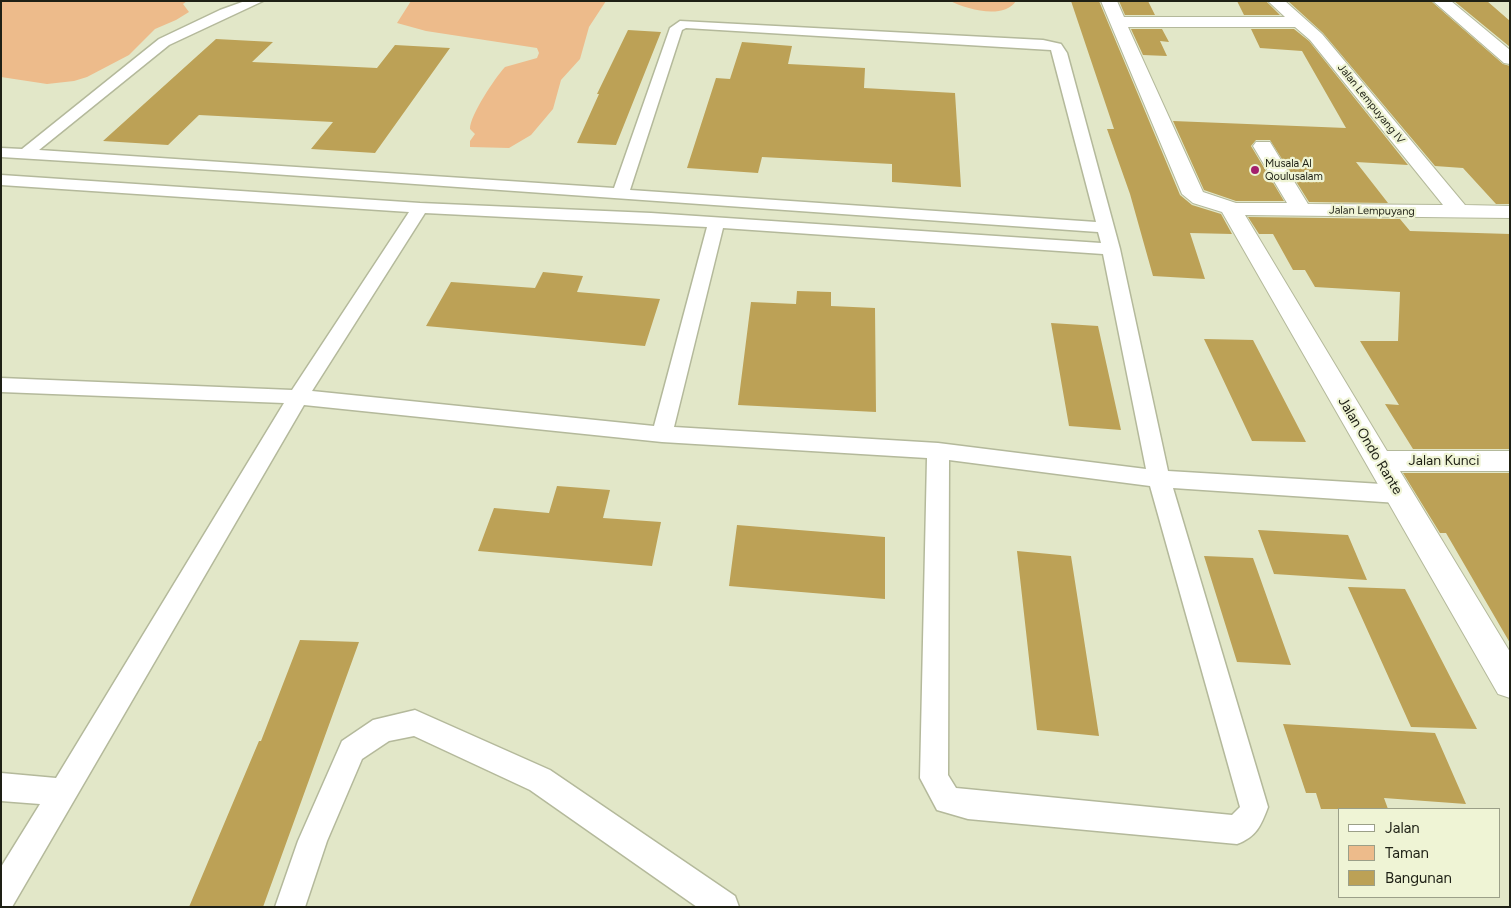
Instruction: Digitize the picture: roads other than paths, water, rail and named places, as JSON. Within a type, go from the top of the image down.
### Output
[{"type":"street","name":"Jalan Lempuyang","points":[[1109,1],[1192,194],[1196,198],[1219,202],[1234,209],[1510,212]]},
{"type":"street","name":"Jalan Lempuyang IV","points":[[1276,1],[1297,22],[1316,37],[1460,212]]},
{"type":"street","points":[[1284,1],[1316,37]]},
{"type":"street","points":[[1442,1],[1510,59]]},
{"type":"street","points":[[1118,22],[1297,22]]},
{"type":"street","points":[[1263,146],[1302,210]]},
{"type":"street","name":"Jalan Ondo Rante","points":[[1234,209],[1232,212],[1510,683]]},
{"type":"street","name":"Jalan Kunci","points":[[1379,461],[1510,461]]},
{"type":"lane","points":[[26,153],[164,42],[224,13],[257,1]]},
{"type":"lane","points":[[620,195],[676,28],[684,24],[1034,43],[1056,47],[1060,53],[1106,228],[1159,479],[1254,807],[1249,820],[1237,830],[968,805],[948,800],[934,778],[938,451]]},
{"type":"lane","points":[[1,152],[230,166],[1106,228]]},
{"type":"lane","points":[[205,194],[230,166]]},
{"type":"lane","points":[[1,180],[420,208],[716,223],[1111,249]]},
{"type":"lane","points":[[1,896],[298,397],[420,208]]},
{"type":"lane","points":[[662,434],[716,223]]},
{"type":"lane","points":[[1,385],[298,397],[662,434],[938,451],[1159,479],[1398,494]]},
{"type":"lane","points":[[290,907],[313,842],[352,750],[384,729],[416,723],[540,780],[724,907]]},
{"type":"lane","points":[[1,787],[63,792]]},
{"type":"place","name":"Musala Al Qoulusalam","points":[[1255,170]]}]
